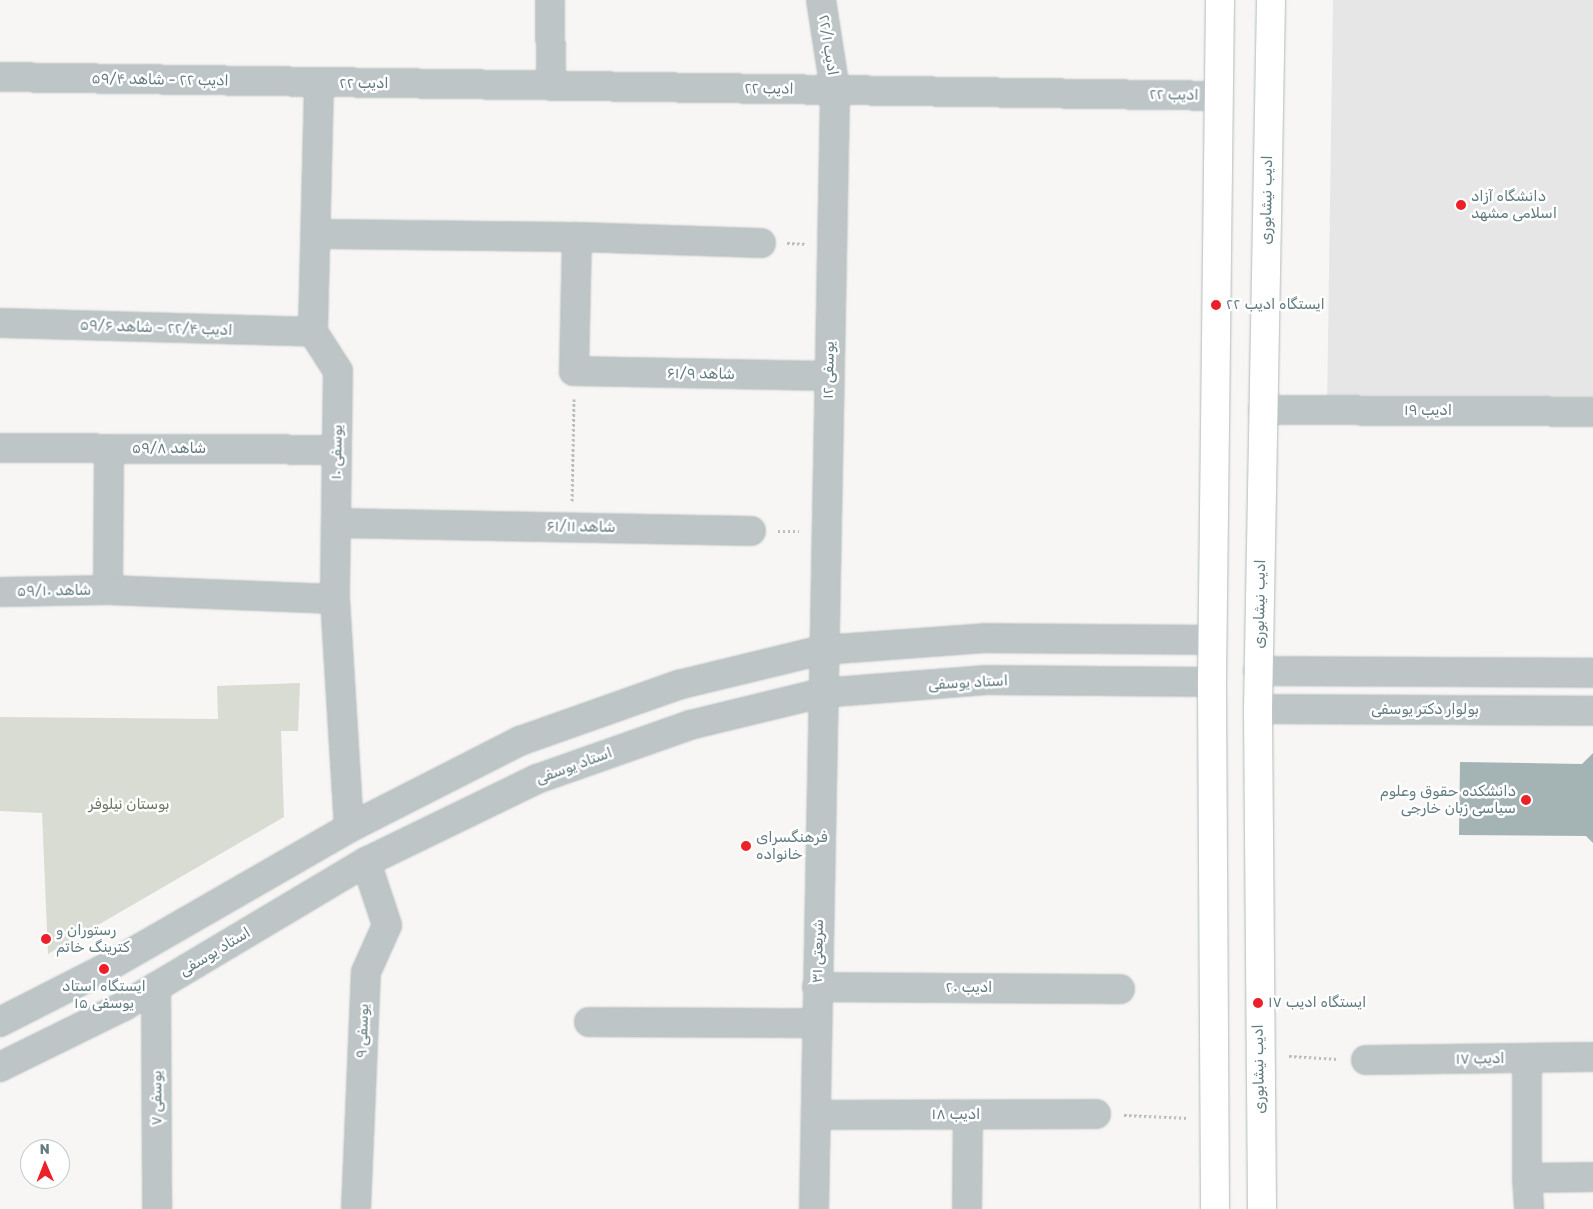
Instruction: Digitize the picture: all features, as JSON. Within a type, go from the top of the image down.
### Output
[{"type":"main road","points":[[1215,1209],[1212,640],[1220,0]]},
{"type":"main road","name":"ادیب نیشابوری","points":[[1262,1209],[1258,1054],[1258,671],[1270,0]]},
{"type":"street","points":[[550,0],[551,84]]},
{"type":"street","name":"ادیب ۲۲/۱","points":[[821,0],[835,90]]},
{"type":"street","name":"ادیب ۲۲ - شاهد ۵۹/۴","points":[[0,77],[319,84]]},
{"type":"street","points":[[312,332],[318,234],[319,84]]},
{"type":"street","name":"ادیب ۲۲","points":[[319,84],[551,84],[1219,96]]},
{"type":"street","name":"یوسفی ۱۲","points":[[822,650],[835,90]]},
{"type":"street","points":[[318,234],[761,243]]},
{"type":"street","points":[[574,371],[577,238]]},
{"type":"street","name":"ادیب ۲۲/۴ - شاهد ۵۹/۶","points":[[0,323],[312,332]]},
{"type":"street","name":"یوسفی ۱۰","points":[[312,332],[338,371],[336,599],[349,828]]},
{"type":"street","name":"شاهد ۶۱/۹","points":[[574,371],[828,376]]},
{"type":"street","name":"ادیب ۱۹","points":[[1263,410],[1593,412]]},
{"type":"street","name":"شاهد ۵۹/۸","points":[[0,448],[338,450]]},
{"type":"street","points":[[108,590],[109,449]]},
{"type":"street","name":"شاهد ۶۱/۱۱","points":[[336,523],[751,531]]},
{"type":"street","name":"شاهد ۵۹/‍۱۰","points":[[0,592],[108,590],[336,599]]},
{"type":"street","points":[[0,1022],[104,969],[349,828],[520,740],[678,685],[822,650],[985,638],[1212,640]]},
{"type":"street","name":"شریعتی ۳۱","points":[[814,1209],[822,650]]},
{"type":"street","points":[[1258,671],[1593,673]]},
{"type":"street","name":"استاد یوسفی","points":[[0,1067],[156,987],[366,862],[537,779],[690,725],[821,693],[986,680],[1212,682]]},
{"type":"street","name":"بولوار دکتر یوسفی","points":[[1258,709],[1593,711]]},
{"type":"street","name":"یوسفی ۹","points":[[356,1209],[366,972],[387,925],[366,862]]},
{"type":"street","name":"یوسفی ۷","points":[[156,987],[157,1209]]},
{"type":"street","name":"ادیب ۲۰","points":[[817,987],[1120,989]]},
{"type":"street","points":[[589,1022],[817,1023]]},
{"type":"street","name":"ادیب ۱۷","points":[[1366,1060],[1593,1057]]},
{"type":"street","points":[[1527,1058],[1528,1209]]},
{"type":"street","name":"ادیب ۱۸","points":[[816,1115],[1096,1114]]},
{"type":"street","points":[[967,1209],[968,1115]]},
{"type":"street","points":[[1527,1178],[1593,1177]]},
{"type":"path","points":[[761,243],[832,244]]},
{"type":"path","points":[[571,527],[574,371]]},
{"type":"path","points":[[751,531],[825,531]]},
{"type":"path","points":[[1258,1054],[1366,1060]]},
{"type":"path","points":[[1096,1114],[1214,1119]]},
{"type":"shaded area","name":"دانشگاه آزاد اسلامی مشهد","points":[[1333,0],[1593,0],[1593,413],[1327,411]]},
{"type":"green space","name":"بوستان نیلوفر","points":[[300,683],[298,731],[281,731],[284,817],[48,954],[42,813],[0,811],[0,717],[218,719],[217,686]]},
{"type":"building","name":"دانشکده حقوق وعلوم سیاسی زبان خارجی","points":[[1593,753],[1593,843],[1586,836],[1459,835],[1460,762],[1582,764]]},
{"type":"place","name":"دانشگاه آزاد اسلامی مشهد","points":[[1461,205]]},
{"type":"place","name":"ایستگاه ادیب ۲۲","points":[[1216,305]]},
{"type":"place","name":"دانشکده حقوق وعلوم سیاسی زبان خارجی","points":[[1526,800]]},
{"type":"place","name":"فرهنگسرای خانواده","points":[[746,846]]},
{"type":"place","name":"رستوران و کترینگ خاتم","points":[[46,939]]},
{"type":"place","name":"ایستگاه استاد یوسفی ۱۵","points":[[104,969]]},
{"type":"place","name":"ایستگاه ادیب ۱۷","points":[[1258,1003]]}]
